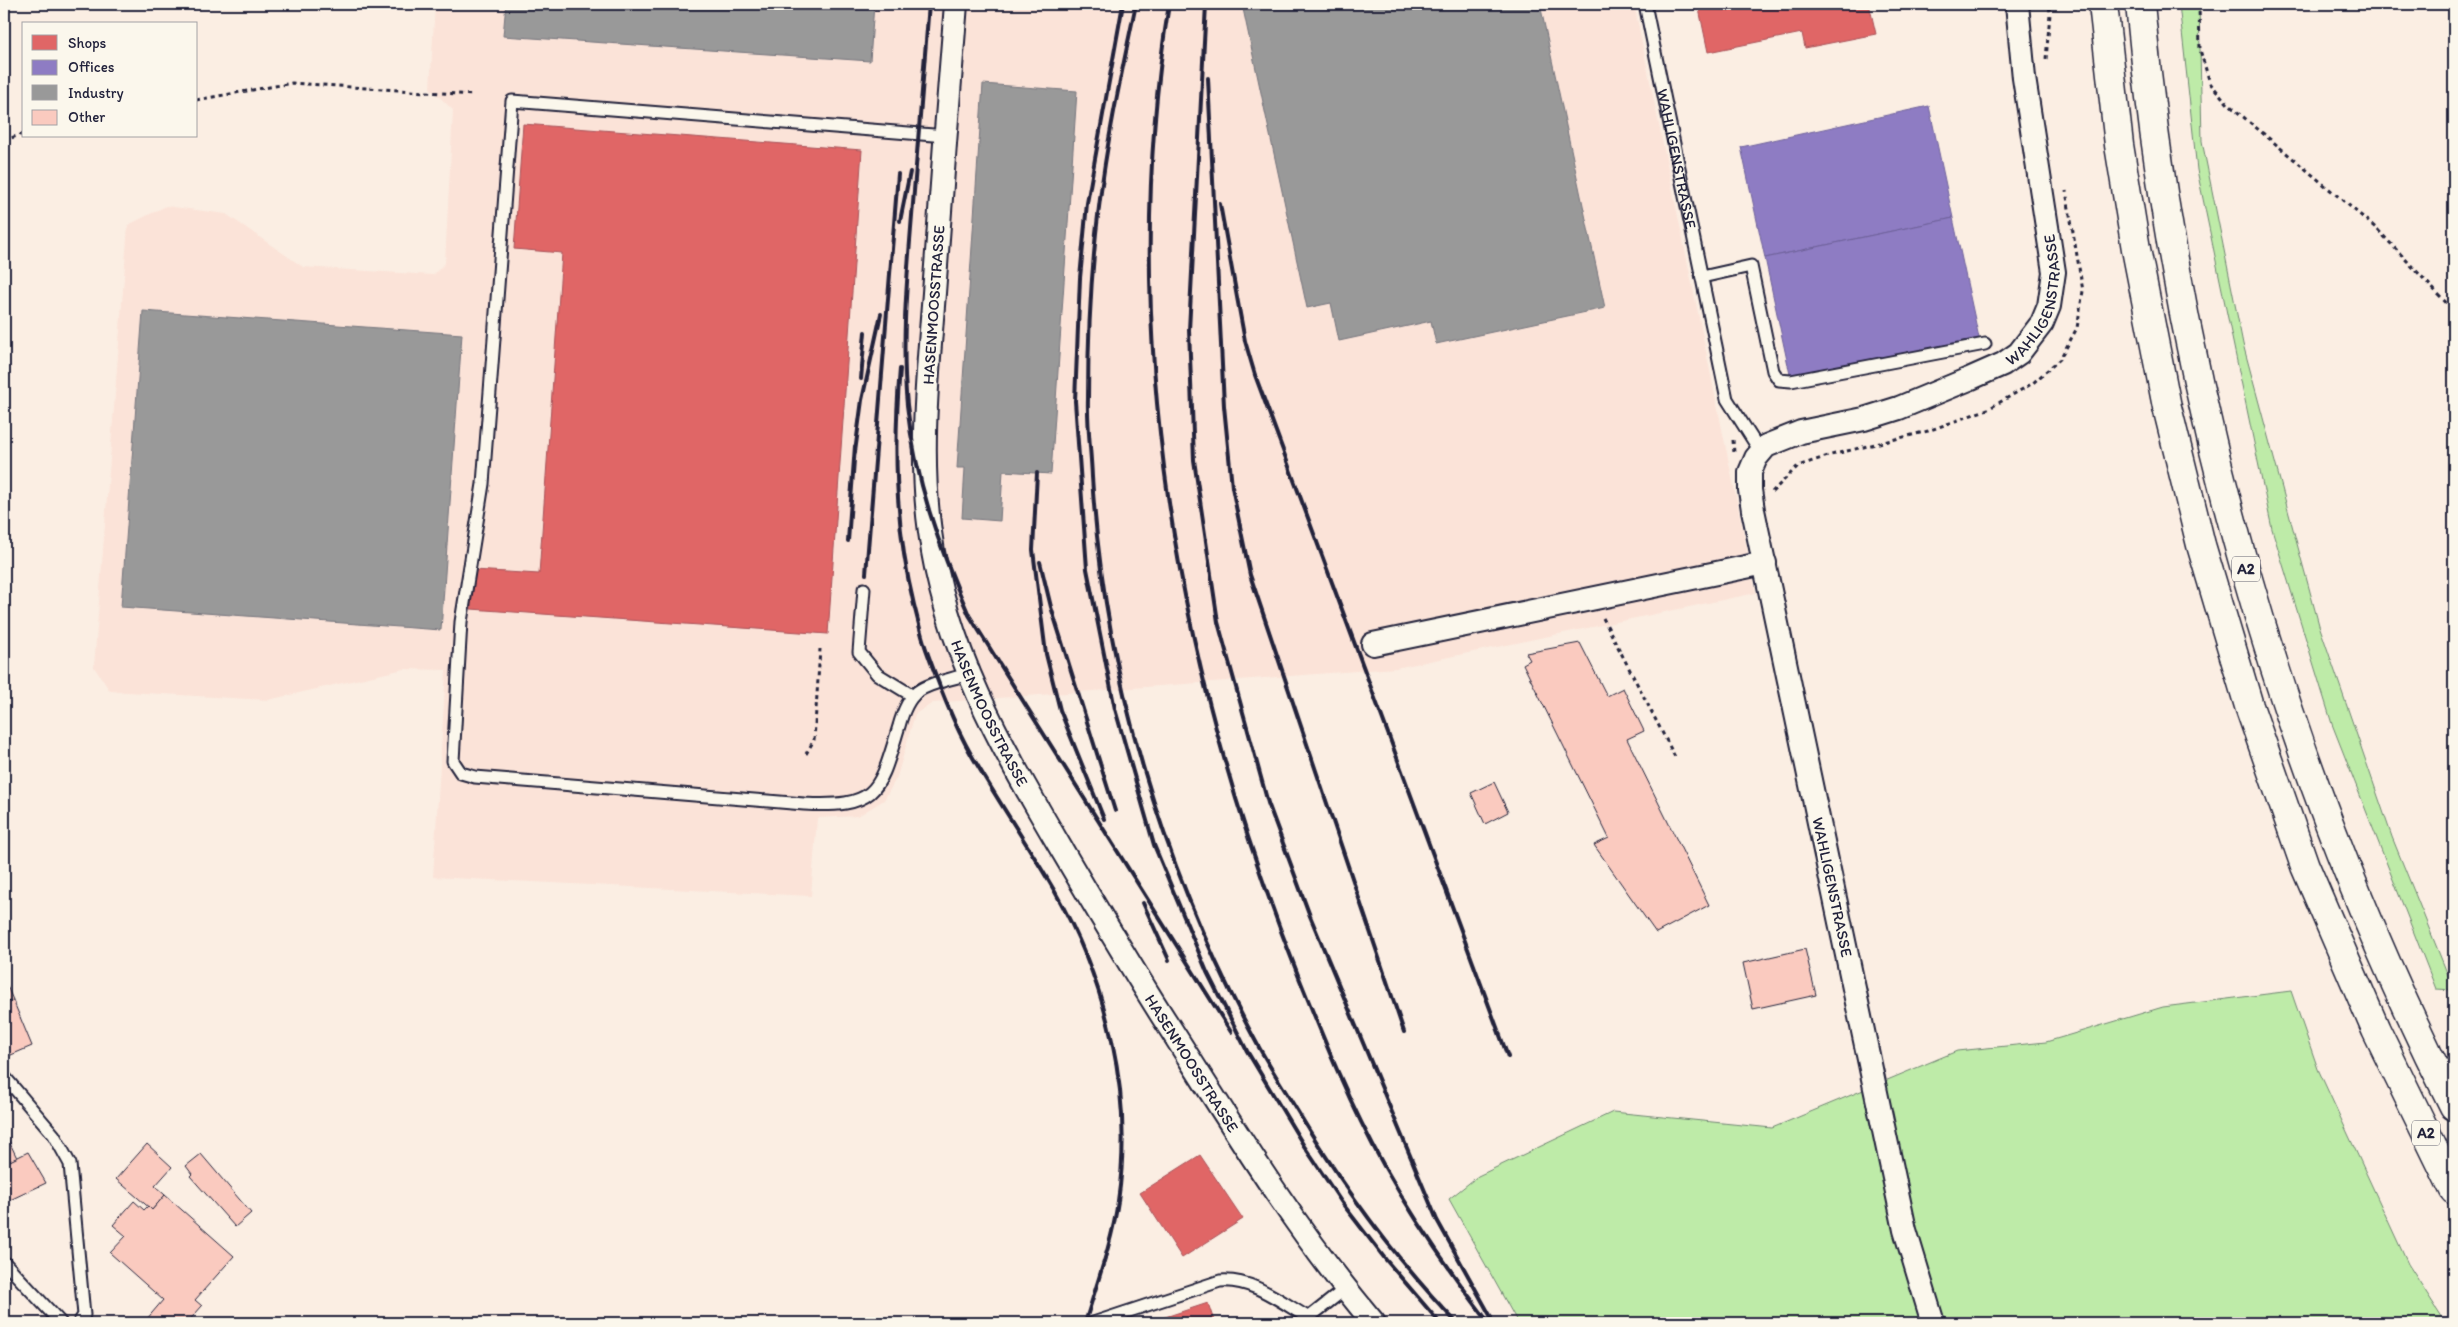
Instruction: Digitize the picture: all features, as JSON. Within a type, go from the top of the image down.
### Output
[{"type":"highway","name":"A2","points":[[2103,4],[2119,145],[2138,258],[2167,407],[2201,545],[2249,706],[2304,866],[2376,1030],[2454,1190]]},
{"type":"highway","name":"A2","points":[[2140,4],[2156,147],[2172,241],[2187,327],[2224,496],[2316,790],[2393,978],[2454,1106]]},
{"type":"street","name":"HASENMOOSSTRASSE","points":[[956,4],[929,357],[925,477],[930,533],[940,589],[967,674],[999,740],[1124,956],[1283,1206],[1345,1289],[1374,1323]]},
{"type":"street","name":"WAHLIGENSTRASSE","points":[[1933,1323],[1905,1230],[1753,510],[1749,481],[1752,465],[1760,451],[1784,437],[1882,413],[1969,380],[2003,364],[2019,353],[2042,323],[2049,306],[2054,272],[2024,78],[2017,4]]},
{"type":"street","points":[[1373,644],[1765,564]]},
{"type":"lane","name":"WAHLIGENSTRASSE","points":[[1644,4],[1727,400],[1760,451]]},
{"type":"lane","points":[[946,136],[512,101],[483,484],[461,622],[453,761],[461,773],[475,777],[804,804],[846,804],[867,796],[881,780],[900,721],[913,696],[930,685],[967,674]]},
{"type":"lane","points":[[1702,277],[1751,266],[1773,371],[1779,380],[1791,381],[1985,344]]},
{"type":"lane","points":[[864,589],[859,652],[877,674],[913,696]]},
{"type":"lane","points":[[4,1076],[54,1135],[70,1164],[84,1315],[79,1323]]},
{"type":"lane","points":[[4,1262],[62,1323]]},
{"type":"lane","points":[[1093,1323],[1220,1281],[1233,1280],[1246,1282],[1305,1320],[1345,1289]]},
{"type":"path","points":[[2045,65],[2050,14],[2049,4]]},
{"type":"path","points":[[2199,4],[2200,50],[2210,84],[2228,104],[2377,229],[2454,311]]},
{"type":"path","points":[[198,100],[292,82],[472,95]]},
{"type":"path","points":[[4,140],[22,135]]},
{"type":"path","points":[[1771,493],[1798,466],[1831,455],[1928,431],[1988,409],[2033,383],[2060,359],[2077,328],[2083,292],[2065,190]]},
{"type":"path","points":[[1593,599],[1675,757]]},
{"type":"path","points":[[806,754],[814,740],[820,649]]},
{"type":"shaded area","points":[[435,4],[1634,4],[1756,593],[1396,668],[933,703],[915,714],[897,777],[884,800],[858,816],[817,818],[811,896],[433,877],[446,670],[404,669],[268,700],[110,691],[94,667],[128,225],[166,206],[226,214],[303,267],[433,275],[445,263],[453,110],[430,88]]},
{"type":"green space","points":[[2179,4],[2199,4],[2202,141],[2243,344],[2319,625],[2392,837],[2454,990],[2436,989],[2332,724],[2272,529],[2197,170]]},
{"type":"green space","points":[[2291,991],[2318,1069],[2408,1264],[2446,1323],[1518,1323],[1449,1199],[1478,1176],[1613,1112],[1772,1128],[1957,1051],[2046,1042],[2163,1007]]},
{"type":"building: Shops","points":[[1698,4],[1869,4],[1876,34],[1805,48],[1802,33],[1708,52]]},
{"type":"building: Shops","points":[[523,124],[862,150],[828,634],[471,609],[474,570],[539,574],[562,253],[514,249]]},
{"type":"building: Shops","points":[[1200,1155],[1243,1219],[1182,1258],[1140,1193]]},
{"type":"building: Shops","points":[[1208,1303],[1214,1321],[1209,1323],[1147,1323]]},
{"type":"building: Offices","points":[[1929,106],[1953,218],[1765,258],[1741,147]]},
{"type":"building: Offices","points":[[1953,218],[1979,338],[1791,379],[1765,258]]},
{"type":"building: Industry","points":[[506,4],[874,4],[870,61],[503,36]]},
{"type":"building: Industry","points":[[1242,4],[1540,4],[1605,308],[1436,344],[1431,321],[1339,341],[1331,303],[1307,308]]},
{"type":"building: Industry","points":[[983,84],[1077,91],[1051,474],[1003,471],[1000,521],[962,518],[965,468],[957,468]]},
{"type":"building: Industry","points":[[143,311],[462,334],[441,630],[121,607]]},
{"type":"building: Other","points":[[1580,643],[1607,696],[1623,688],[1644,731],[1627,739],[1709,905],[1656,933],[1594,845],[1609,838],[1523,664],[1530,660],[1526,653]]},
{"type":"building: Other","points":[[1494,782],[1508,812],[1485,824],[1471,793]]},
{"type":"building: Other","points":[[1805,949],[1816,995],[1753,1009],[1743,963]]},
{"type":"building: Other","points":[[4,979],[13,1000],[4,1004]]},
{"type":"building: Other","points":[[13,1000],[32,1046],[4,1058],[4,1004]]},
{"type":"building: Other","points":[[7,1137],[17,1158],[4,1164],[4,1138]]},
{"type":"building: Other","points":[[147,1144],[172,1167],[155,1186],[165,1195],[152,1210],[116,1179]]},
{"type":"building: Other","points":[[28,1152],[46,1183],[10,1200],[4,1188],[4,1164]]},
{"type":"building: Other","points":[[201,1154],[251,1213],[235,1227],[190,1176],[192,1174],[186,1166]]},
{"type":"building: Other","points":[[165,1195],[234,1256],[195,1300],[202,1306],[187,1323],[151,1323],[146,1320],[163,1300],[110,1253],[126,1236],[113,1225],[134,1201],[144,1210],[148,1206],[152,1210]]},
{"type":"railway","points":[[929,4],[905,310],[907,405],[922,486],[938,539],[969,615],[1231,1032]]},
{"type":"railway","points":[[1123,4],[1087,203],[1080,278],[1075,401],[1087,569],[1115,709],[1154,845],[1207,972],[1247,1051],[1304,1146],[1342,1203],[1386,1260],[1440,1323]]},
{"type":"railway","points":[[1136,4],[1102,182],[1092,279],[1088,375],[1092,477],[1099,550],[1109,623],[1124,696],[1143,767],[1166,838],[1192,907],[1222,974],[1255,1040],[1313,1136],[1350,1192],[1412,1273],[1457,1323]]},
{"type":"railway","points":[[1169,4],[1154,127],[1150,250],[1155,374],[1168,498],[1190,620],[1219,741],[1256,859],[1298,975],[1360,1120],[1408,1207],[1489,1323]]},
{"type":"railway","points":[[1206,4],[1189,330],[1194,460],[1218,622],[1268,803],[1310,916],[1437,1220],[1491,1317]]},
{"type":"railway","points":[[1208,78],[1224,406],[1232,487],[1250,575],[1404,1032]]},
{"type":"railway","points":[[900,221],[910,172]]},
{"type":"railway","points":[[866,574],[898,174]]},
{"type":"railway","points":[[1220,204],[1245,341],[1255,375],[1508,1057]]},
{"type":"railway","points":[[855,452],[862,400],[881,314]]},
{"type":"railway","points":[[861,379],[865,332]]},
{"type":"railway","points":[[900,369],[896,458],[899,517],[908,576],[924,644],[947,704],[965,743],[1034,856],[1073,926],[1089,963],[1102,1001],[1112,1040],[1119,1080],[1122,1160],[1118,1201],[1112,1232],[1085,1323]]},
{"type":"railway","points":[[848,541],[855,446]]},
{"type":"railway","points":[[1037,473],[1033,550],[1046,654],[1060,710],[1104,819]]},
{"type":"railway","points":[[1040,562],[1051,607],[1115,811]]},
{"type":"railway","points":[[1143,903],[1169,960]]}]
